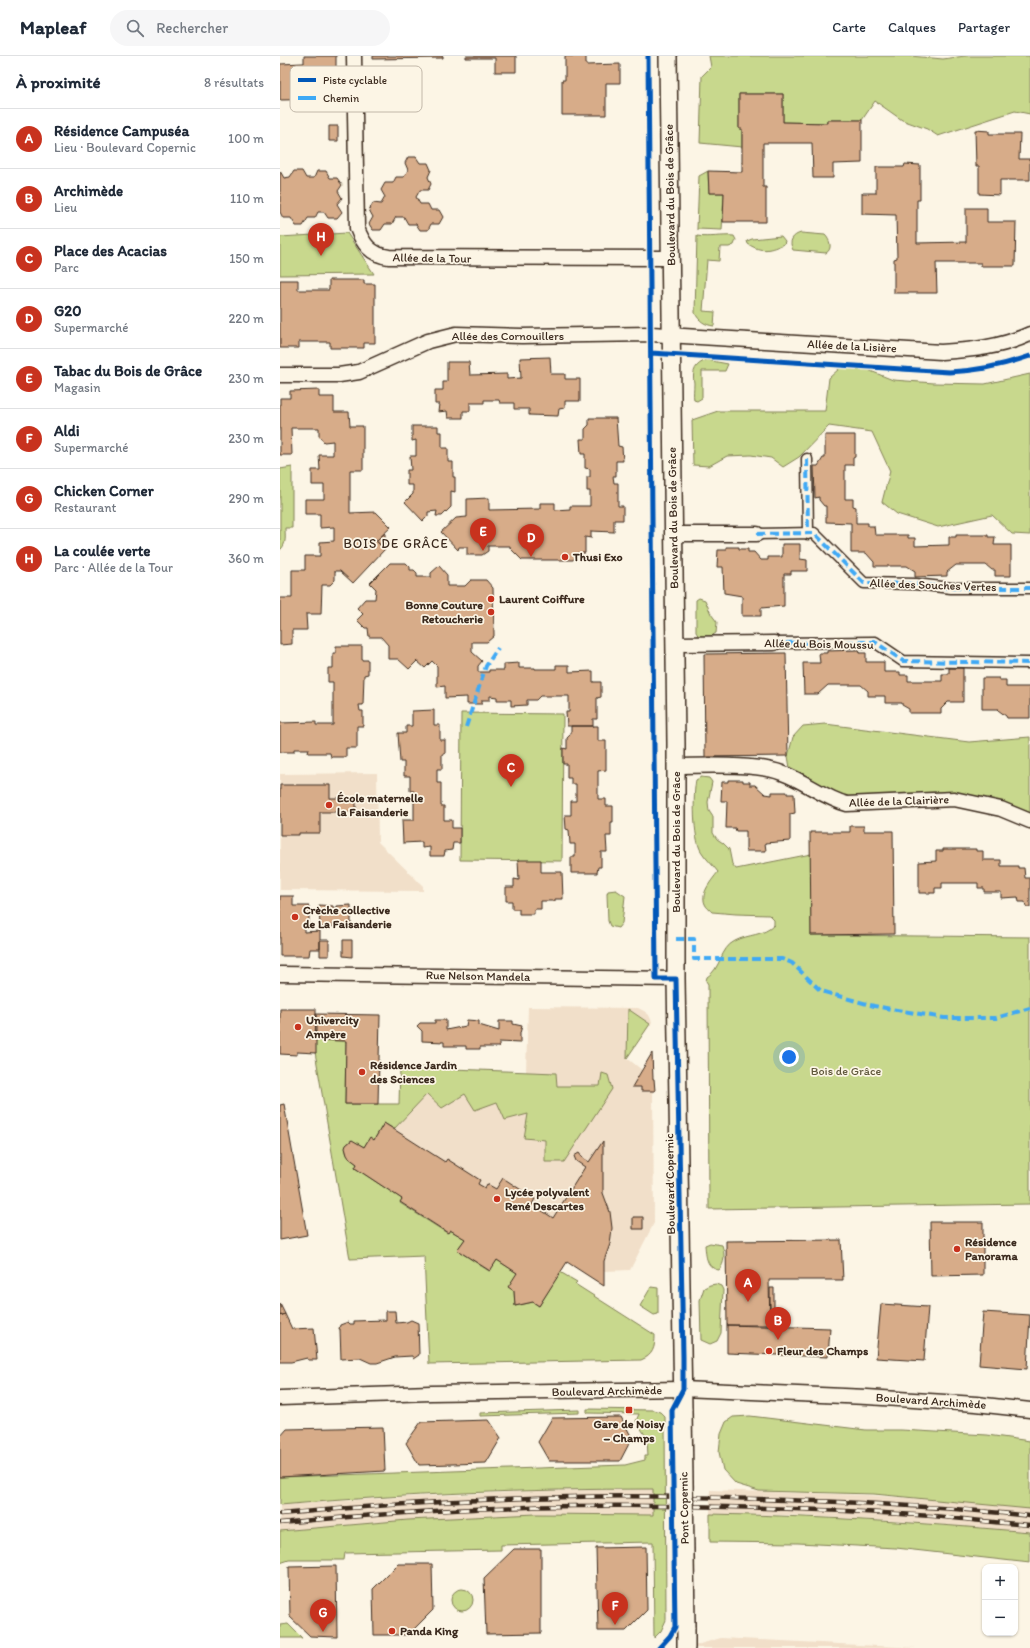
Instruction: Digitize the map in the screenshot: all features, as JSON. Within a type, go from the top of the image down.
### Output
[{"type":"street","name":"Allée de la Tour","points":[[354,56],[354,66]]},
{"type":"street","name":"Boulevard du Bois de Grâce","points":[[669,57],[676,766],[676,979]]},
{"type":"street","name":"Allée de la Tour","points":[[355,112],[357,228],[360,239],[367,248],[380,256],[496,259],[670,258]]},
{"type":"street","name":"Allée des Cornouillers","points":[[280,375],[339,375],[359,372],[428,341],[456,334],[522,336],[651,334],[672,336]]},
{"type":"street","name":"Allée de la Lisière","points":[[672,336],[941,352],[992,346],[1030,334]]},
{"type":"street","points":[[807,459],[808,534]]},
{"type":"street","name":"Allée des Souches Vertes","points":[[673,534],[814,533],[864,583],[915,584],[951,588],[1030,588]]},
{"type":"street","name":"Allée du Bois Moussu","points":[[674,644],[875,642],[903,661],[1030,663]]},
{"type":"street","name":"Allée de la Clairière","points":[[676,766],[755,767],[780,772],[798,780],[837,802],[848,804],[954,799],[1001,808],[1030,821]]},
{"type":"street","name":"Rue Nelson Mandela","points":[[280,974],[676,979]]},
{"type":"street","name":"Boulevard Copernic","points":[[676,979],[683,1389]]},
{"type":"street","name":"Boulevard Archimède","points":[[280,1398],[439,1393],[683,1389],[867,1397],[976,1404],[1030,1410]]},
{"type":"street","name":"Pont Copernic","points":[[683,1389],[686,1637]]},
{"type":"shaded area","name":"École maternelle la Faisanderie","points":[[377,773],[378,842],[423,886],[423,891],[280,890],[280,774]]},
{"type":"shaded area","name":"Lycée polyvalent René Descartes","points":[[528,1007],[638,1008],[649,1015],[652,1022],[627,1058],[642,1070],[652,1053],[653,1079],[655,1084],[655,1091],[653,1091],[654,1223],[630,1270],[604,1271],[604,1286],[567,1262],[561,1272],[577,1282],[575,1284],[655,1335],[655,1346],[652,1353],[647,1358],[641,1360],[429,1364],[424,1256],[350,1259],[324,1103],[399,1104],[400,1067],[526,1072]]},
{"type":"shaded area","points":[[653,1489],[653,1515],[536,1514],[408,1520],[280,1531],[280,1505],[535,1491]]},
{"type":"shaded area","points":[[710,1490],[864,1495],[1030,1508],[1030,1532],[892,1521],[785,1515],[710,1514]]},
{"type":"shaded area","points":[[721,1638],[917,1648],[686,1648]]},
{"type":"green space","points":[[709,56],[910,56],[943,59],[965,56],[1030,56],[1030,114],[1015,111],[938,136],[927,129],[902,120],[875,101],[862,120],[827,120],[827,123],[783,122],[783,94],[739,94],[739,128],[742,129],[742,147],[700,143],[702,76],[711,67]]},
{"type":"green space","points":[[708,171],[709,193],[724,193],[722,230],[697,229],[699,176]]},
{"type":"green space","points":[[347,233],[374,274],[280,275],[280,237]]},
{"type":"green space","points":[[801,233],[825,235],[828,239],[830,249],[826,253],[793,250],[791,241],[796,235]]},
{"type":"green space","points":[[697,236],[734,236],[736,240],[734,245],[729,247],[720,247],[719,261],[707,260],[703,311],[715,312],[714,326],[703,322],[695,313]]},
{"type":"green space","points":[[781,236],[785,241],[784,244],[766,250],[753,247],[748,244],[747,241],[752,239]]},
{"type":"green space","points":[[707,360],[728,364],[725,371],[702,371],[702,398],[697,401],[694,400],[694,372],[697,366]]},
{"type":"green space","points":[[840,368],[868,370],[893,380],[934,383],[985,384],[1030,374],[1030,535],[1012,534],[992,515],[938,527],[897,514],[882,502],[890,471],[872,432],[829,426],[799,457],[783,467],[771,458],[751,455],[727,456],[709,466],[693,465],[692,420],[718,411],[825,411],[829,378]]},
{"type":"green space","points":[[292,467],[292,528],[285,528],[285,543],[280,550],[280,469]]},
{"type":"green space","points":[[699,598],[705,600],[711,614],[717,622],[716,633],[711,636],[699,637],[696,632],[696,600]]},
{"type":"green space","points":[[461,713],[563,714],[562,861],[460,860]]},
{"type":"green space","points":[[825,724],[969,742],[1030,737],[1030,829],[988,806],[847,804],[798,780],[790,768],[788,756],[793,737],[803,726]]},
{"type":"green space","name":"Bois de Grâce","points":[[701,777],[709,778],[712,782],[708,802],[709,811],[713,817],[713,833],[717,839],[729,849],[732,864],[736,869],[811,854],[811,935],[1030,937],[1030,1204],[709,1209],[708,984],[706,981],[707,977],[715,969],[726,948],[730,944],[770,929],[774,925],[774,920],[769,915],[712,912],[707,907],[704,900],[705,891],[718,872],[701,851],[696,836],[694,816],[695,787],[696,780]]},
{"type":"green space","points":[[616,890],[625,896],[622,923],[618,928],[610,926],[608,921],[607,894],[608,891]]},
{"type":"green space","points":[[628,1009],[650,1024],[627,1058]]},
{"type":"green space","points":[[315,1040],[346,1041],[345,1104],[399,1104],[400,1067],[556,1073],[557,1086],[600,1086],[602,1073],[608,1075],[612,1089],[564,1162],[545,1162],[545,1140],[524,1138],[528,1114],[505,1120],[497,1102],[475,1110],[465,1094],[442,1108],[427,1094],[394,1129],[384,1123],[374,1140],[370,1138],[364,1147],[351,1140],[346,1147],[346,1153],[357,1164],[355,1168],[402,1199],[400,1203],[447,1233],[450,1230],[465,1239],[457,1250],[489,1271],[497,1260],[517,1273],[514,1291],[515,1306],[533,1302],[539,1306],[560,1272],[577,1282],[575,1284],[655,1335],[654,1347],[651,1353],[641,1360],[429,1364],[424,1256],[350,1259],[315,1052]]},
{"type":"green space","points":[[710,1243],[722,1245],[724,1258],[719,1270],[711,1267],[708,1261],[705,1245]]},
{"type":"green space","points":[[716,1284],[721,1286],[723,1290],[721,1333],[717,1341],[710,1344],[701,1340],[700,1300],[704,1288]]},
{"type":"green space","points":[[651,1287],[658,1288],[658,1314],[654,1315],[640,1306]]},
{"type":"green space","points":[[587,1409],[653,1410],[660,1412],[665,1417],[666,1620],[661,1631],[654,1638],[653,1542],[501,1545],[501,1550],[345,1553],[344,1560],[289,1560],[280,1563],[280,1531],[408,1520],[536,1514],[653,1515],[653,1489],[466,1493],[280,1505],[280,1477],[625,1465],[645,1460],[645,1456],[648,1456],[647,1438],[636,1421],[639,1414],[587,1413]]},
{"type":"green space","points":[[579,1410],[579,1413],[480,1416],[480,1413]]},
{"type":"green space","points":[[750,1416],[866,1430],[901,1430],[987,1435],[1030,1441],[1030,1509],[874,1494],[759,1491],[736,1484],[723,1470],[719,1452],[721,1434],[726,1422],[733,1417]]},
{"type":"green space","points":[[710,1514],[870,1520],[1030,1532],[1030,1563],[896,1548],[798,1543],[710,1542]]},
{"type":"green space","points":[[462,1589],[470,1592],[473,1600],[470,1608],[462,1611],[454,1608],[451,1600],[454,1592]]},
{"type":"green space","points":[[288,1624],[302,1638],[280,1638],[280,1625]]},
{"type":"building","points":[[304,56],[336,56],[336,66],[290,66],[290,100],[280,100],[280,64],[304,63]]},
{"type":"building","points":[[373,56],[443,56],[443,58],[373,59]]},
{"type":"building","points":[[466,56],[516,56],[516,72],[495,72],[495,58],[466,58]]},
{"type":"building","points":[[565,56],[586,56],[586,65],[620,64],[620,83],[606,83],[606,115],[562,115],[562,80],[565,80]]},
{"type":"building","points":[[739,94],[783,94],[783,122],[827,123],[827,120],[862,120],[862,163],[833,164],[833,178],[813,178],[812,143],[763,143],[763,187],[766,187],[766,222],[723,222],[724,193],[709,193],[708,171],[742,172],[742,129],[739,129]]},
{"type":"building","points":[[329,126],[338,126],[338,141],[329,141]]},
{"type":"building","points":[[975,130],[989,131],[989,134],[1020,134],[1019,159],[1030,159],[1030,180],[1000,180],[1000,195],[979,194],[979,166],[976,166]]},
{"type":"building","points":[[408,157],[416,157],[420,163],[428,163],[431,170],[428,177],[431,184],[428,190],[420,190],[416,197],[420,204],[428,204],[431,210],[439,210],[443,217],[439,224],[431,224],[428,230],[420,230],[416,224],[408,224],[404,217],[396,217],[392,224],[385,224],[381,230],[373,230],[369,224],[373,217],[369,210],[373,203],[381,204],[385,197],[381,190],[385,183],[393,183],[396,177],[404,177],[408,170],[405,163]]},
{"type":"building","points":[[905,164],[920,165],[920,200],[917,200],[917,243],[966,242],[966,208],[987,208],[987,222],[1016,222],[1015,266],[981,266],[981,263],[936,263],[937,293],[894,293],[894,259],[897,258],[896,215],[862,214],[862,193],[876,193],[876,167],[904,167]]},
{"type":"building","points":[[280,171],[284,178],[290,177],[294,171],[302,171],[306,178],[314,178],[317,171],[326,171],[330,178],[337,178],[342,185],[338,191],[342,198],[337,204],[342,212],[337,218],[328,218],[324,212],[318,212],[315,218],[308,218],[303,226],[296,226],[291,218],[283,218],[280,212]]},
{"type":"building","points":[[280,280],[298,280],[298,290],[329,290],[329,280],[364,280],[364,284],[375,284],[375,343],[364,343],[364,348],[330,348],[330,342],[299,342],[299,348],[280,348]]},
{"type":"building","points":[[550,357],[551,374],[565,374],[565,379],[580,379],[580,401],[565,401],[565,408],[559,409],[558,416],[529,415],[529,409],[514,409],[514,403],[500,403],[499,400],[484,400],[484,403],[470,403],[470,411],[463,411],[463,418],[448,418],[447,411],[438,412],[439,404],[435,404],[435,390],[443,390],[443,382],[447,382],[447,362],[469,362],[470,375],[507,374],[507,379],[521,378],[520,358]]},
{"type":"building","points":[[319,390],[319,397],[334,397],[334,412],[349,412],[350,426],[363,426],[363,470],[350,470],[350,513],[376,512],[391,527],[376,541],[385,549],[353,583],[340,571],[335,571],[335,580],[330,585],[322,585],[321,614],[306,614],[307,630],[292,630],[292,644],[280,645],[280,598],[292,598],[292,570],[305,570],[305,556],[320,556],[320,542],[334,541],[334,527],[320,528],[320,514],[305,514],[305,499],[324,499],[324,485],[312,485],[312,470],[320,470],[319,455],[333,455],[333,441],[324,442],[319,436],[319,428],[291,428],[292,455],[280,455],[280,398],[290,398],[290,391]]},
{"type":"building","points":[[589,418],[616,418],[618,446],[622,447],[623,461],[616,461],[616,476],[613,476],[614,483],[618,483],[618,506],[623,506],[623,520],[614,520],[614,532],[591,531],[591,538],[585,537],[585,553],[577,553],[573,560],[522,560],[510,548],[510,546],[488,546],[488,551],[482,555],[467,555],[467,547],[459,547],[458,550],[441,532],[456,518],[467,517],[467,499],[489,498],[489,510],[540,509],[540,503],[555,503],[555,510],[570,509],[570,506],[590,506],[590,491],[587,491],[587,477],[590,477],[590,469],[585,468],[585,454],[581,454],[580,439],[585,439],[585,429],[589,425]]},
{"type":"building","points":[[412,426],[438,426],[438,432],[442,432],[442,448],[448,448],[448,462],[453,462],[453,477],[455,477],[455,492],[451,491],[451,507],[442,516],[436,516],[437,511],[428,512],[428,516],[423,521],[405,502],[413,494],[413,485],[407,485],[407,470],[411,470],[410,456],[416,456],[416,440],[412,441]]},
{"type":"building","points":[[825,435],[855,435],[855,457],[853,458],[853,465],[845,465],[845,499],[853,499],[853,506],[856,507],[856,523],[868,523],[868,526],[874,526],[875,535],[908,535],[908,538],[915,538],[915,546],[949,545],[949,537],[956,537],[956,535],[988,535],[988,537],[995,537],[994,545],[1011,545],[1011,576],[995,576],[995,570],[992,570],[986,565],[956,565],[947,572],[947,576],[915,577],[915,571],[907,566],[874,566],[874,562],[866,553],[851,553],[851,523],[826,522],[826,506],[824,506],[819,500],[819,497],[815,498],[814,466],[818,466],[823,458],[825,458]]},
{"type":"building","points":[[385,533],[385,549],[376,541]]},
{"type":"building","points":[[782,544],[800,544],[800,559],[807,560],[807,571],[791,571],[791,574],[784,574],[784,606],[761,608],[761,616],[742,616],[742,596],[724,593],[723,567],[717,567],[718,550],[726,550],[726,547],[739,547],[739,549],[748,549],[748,552],[754,552],[761,560],[768,560],[768,557],[782,557]]},
{"type":"building","points":[[390,563],[406,563],[410,567],[410,570],[414,570],[417,573],[417,577],[431,577],[431,573],[439,566],[447,575],[447,586],[465,586],[471,580],[486,580],[493,588],[494,636],[487,642],[472,642],[472,652],[482,661],[478,666],[478,672],[504,670],[504,664],[519,663],[519,668],[556,669],[556,665],[569,665],[569,672],[593,671],[593,682],[601,682],[601,697],[597,698],[597,719],[593,719],[593,726],[567,726],[566,712],[569,712],[569,696],[540,696],[536,700],[527,700],[527,705],[511,706],[511,700],[497,700],[497,697],[490,696],[490,700],[482,700],[482,704],[467,704],[467,697],[445,698],[445,686],[437,687],[437,666],[432,661],[425,668],[417,661],[409,669],[398,659],[388,659],[388,645],[381,637],[369,637],[368,628],[365,628],[357,620],[363,614],[357,608],[365,599],[375,599],[376,589],[370,583]]},
{"type":"building","points":[[336,646],[362,646],[362,660],[368,660],[368,674],[364,675],[363,705],[359,705],[360,711],[363,711],[363,726],[357,726],[357,748],[346,748],[346,757],[331,757],[330,753],[308,753],[309,749],[294,749],[294,752],[280,752],[280,723],[316,722],[316,725],[333,725],[333,682],[328,682],[328,668],[333,668],[333,653],[336,653]]},
{"type":"building","points":[[860,650],[859,653],[866,653],[866,662],[884,662],[884,672],[900,672],[900,675],[908,675],[908,681],[942,681],[942,674],[949,674],[949,668],[963,668],[963,702],[948,702],[941,709],[941,713],[909,713],[909,709],[902,705],[902,703],[885,703],[885,696],[868,696],[868,691],[861,685],[828,685],[818,694],[804,694],[803,663],[820,663],[819,653],[827,653],[827,651]]},
{"type":"building","points":[[786,653],[788,756],[705,757],[704,654]]},
{"type":"building","points":[[982,678],[999,678],[999,680],[1006,680],[1006,687],[1030,687],[1030,718],[1007,718],[998,710],[999,709],[982,709]]},
{"type":"building","points":[[434,710],[434,725],[440,725],[440,740],[445,740],[445,754],[442,754],[442,769],[437,769],[437,783],[441,783],[441,806],[444,806],[444,820],[452,820],[452,828],[460,828],[460,843],[453,843],[452,850],[445,851],[444,856],[430,856],[430,847],[422,848],[422,842],[403,843],[402,820],[414,820],[414,791],[410,791],[410,776],[404,776],[404,762],[400,762],[398,733],[406,733],[406,726],[412,726],[412,711]]},
{"type":"building","points":[[571,726],[598,726],[598,741],[606,741],[606,770],[598,771],[598,799],[606,799],[606,806],[613,806],[613,822],[611,822],[611,836],[606,836],[607,852],[601,852],[601,867],[598,867],[597,873],[571,873],[571,857],[575,857],[575,844],[570,844],[569,830],[566,829],[565,815],[571,815],[571,801],[576,801],[576,784],[571,784],[571,778],[567,778],[567,764],[563,764],[563,748],[567,749],[567,738],[571,734]]},
{"type":"building","points":[[728,780],[743,780],[743,782],[750,782],[750,785],[755,785],[765,794],[772,795],[772,792],[787,792],[787,794],[794,794],[795,813],[790,814],[790,841],[765,843],[766,851],[746,851],[746,831],[736,831],[735,828],[726,828],[727,801],[721,801],[722,782],[728,782]]},
{"type":"building","points":[[280,785],[330,785],[330,798],[356,798],[356,812],[320,812],[320,833],[280,835]]},
{"type":"building","points":[[850,826],[864,826],[864,831],[893,831],[894,934],[811,935],[810,832],[850,832]]},
{"type":"building","points":[[943,849],[976,849],[976,851],[983,851],[983,860],[1001,860],[1001,866],[1018,866],[1018,868],[1024,868],[1025,878],[1030,878],[1030,907],[1026,907],[1025,902],[1019,902],[1018,897],[1001,898],[1001,892],[984,892],[984,888],[978,888],[978,883],[942,883],[942,888],[935,888],[935,893],[919,893],[919,862],[936,861],[936,851],[943,851]]},
{"type":"building","points":[[518,860],[541,860],[541,872],[562,872],[563,899],[555,899],[555,901],[541,901],[541,909],[534,909],[534,914],[519,914],[519,909],[512,909],[512,901],[506,901],[506,887],[514,887],[514,879],[519,880]]},
{"type":"building","name":"Crèche collective de La Faisanderie","points":[[280,896],[293,896],[293,906],[309,906],[309,927],[304,928],[304,932],[320,931],[320,949],[310,949],[309,956],[280,956]]},
{"type":"building","points":[[319,905],[333,906],[333,908],[337,908],[337,906],[351,905],[351,927],[338,927],[338,924],[333,924],[333,927],[320,927]]},
{"type":"building","points":[[320,940],[329,940],[329,956],[320,956]]},
{"type":"building","points":[[343,940],[352,940],[352,957],[343,956]]},
{"type":"building","name":"Univercity Ampère","points":[[280,1009],[316,1009],[316,1053],[297,1052],[297,1055],[280,1054]]},
{"type":"building","name":"Résidence Jardin des Sciences","points":[[316,1014],[380,1015],[378,1104],[345,1104],[346,1041],[315,1040]]},
{"type":"building","points":[[435,1020],[446,1020],[446,1030],[466,1026],[467,1020],[479,1021],[479,1025],[499,1031],[499,1021],[513,1021],[513,1024],[522,1026],[520,1043],[499,1042],[499,1047],[466,1049],[466,1046],[444,1046],[444,1042],[422,1041],[422,1031],[417,1026],[420,1023],[435,1023]]},
{"type":"building","points":[[652,1053],[655,1091],[641,1091],[641,1087],[632,1087]]},
{"type":"building","points":[[284,1104],[307,1235],[280,1240],[280,1105]]},
{"type":"building","points":[[384,1123],[445,1162],[447,1159],[480,1180],[478,1184],[485,1188],[487,1184],[496,1189],[503,1178],[535,1199],[532,1204],[553,1218],[585,1167],[576,1161],[574,1156],[579,1153],[589,1162],[603,1141],[603,1193],[610,1212],[612,1228],[610,1244],[604,1261],[604,1286],[567,1262],[539,1306],[533,1302],[515,1306],[514,1291],[508,1287],[517,1273],[497,1260],[490,1271],[457,1250],[465,1239],[450,1230],[448,1233],[400,1202],[402,1199],[355,1168],[357,1164],[347,1155],[345,1148],[346,1145],[352,1140],[364,1147],[370,1137],[374,1140]]},
{"type":"building","points":[[633,1217],[643,1217],[643,1229],[633,1229]]},
{"type":"building","name":"Résidence Panorama","points":[[930,1222],[983,1222],[983,1275],[931,1276]]},
{"type":"building","points":[[841,1240],[843,1280],[769,1280],[770,1325],[727,1325],[726,1241]]},
{"type":"building","points":[[770,1288],[774,1288],[774,1314],[770,1315]]},
{"type":"building","points":[[280,1304],[285,1314],[280,1316]]},
{"type":"building","points":[[881,1304],[928,1307],[924,1361],[876,1358]]},
{"type":"building","points":[[386,1311],[395,1311],[396,1323],[411,1320],[418,1323],[419,1355],[413,1359],[412,1356],[395,1357],[377,1363],[371,1363],[360,1358],[341,1359],[340,1325],[348,1322],[350,1324],[354,1324],[354,1321],[386,1320]]},
{"type":"building","points":[[983,1312],[1030,1315],[1027,1369],[979,1365]]},
{"type":"building","points":[[285,1314],[292,1329],[314,1328],[317,1360],[308,1360],[307,1358],[291,1362],[280,1362],[280,1316]]},
{"type":"building","points":[[727,1325],[830,1328],[828,1357],[727,1353]]},
{"type":"building","points":[[621,1417],[632,1438],[620,1461],[549,1461],[538,1442],[552,1418]]},
{"type":"building","points":[[489,1420],[501,1438],[486,1463],[419,1465],[406,1443],[421,1422]]},
{"type":"building","points":[[383,1427],[385,1471],[280,1477],[280,1437],[287,1429]]},
{"type":"building","points":[[646,1547],[647,1610],[626,1631],[598,1631],[596,1548]]},
{"type":"building","points":[[514,1549],[541,1549],[541,1633],[486,1634],[484,1578]]},
{"type":"building","points":[[398,1564],[432,1564],[433,1610],[408,1635],[374,1635],[373,1589]]},
{"type":"building","points":[[336,1566],[337,1637],[310,1636],[290,1617],[289,1567]]},
{"type":"railway","points":[[280,1514],[461,1501],[631,1496],[869,1503],[1030,1516]]},
{"type":"railway","points":[[280,1523],[464,1509],[619,1506],[843,1511],[932,1516],[1030,1525]]},
{"type":"marked path","points":[[807,459],[808,534]]},
{"type":"marked path","points":[[757,534],[814,533],[864,583],[915,584],[951,588],[1030,588]]},
{"type":"marked path","points":[[774,643],[875,642],[903,661],[1030,663]]},
{"type":"marked path","points":[[466,727],[486,666],[498,648]]},
{"type":"marked path","points":[[676,939],[694,939],[694,959],[782,959],[792,963],[821,991],[874,1006],[944,1018],[996,1018],[1030,1008]]},
{"type":"cycle path","points":[[648,56],[656,979],[676,979],[683,1357],[683,1389],[672,1410],[675,1627],[670,1636],[659,1648]]},
{"type":"cycle path","points":[[651,353],[949,372],[990,367],[1030,356]]},
{"type":"place","name":"La coulée verte","points":[[321,256]]},
{"type":"place","name":"Tabac du Bois de Grâce","points":[[483,551]]},
{"type":"place","name":"G20","points":[[531,557]]},
{"type":"place","name":"Thusi Exo","points":[[565,557]]},
{"type":"place","name":"Laurent Coiffure","points":[[491,599]]},
{"type":"place","name":"Bonne Couture Retoucherie","points":[[491,612]]},
{"type":"place","name":"Place des Acacias","points":[[511,787]]},
{"type":"place","name":"École maternelle la Faisanderie","points":[[329,805]]},
{"type":"place","name":"Crèche collective de La Faisanderie","points":[[295,917]]},
{"type":"place","name":"Univercity Ampère","points":[[298,1027]]},
{"type":"place","name":"Résidence Jardin des Sciences","points":[[362,1072]]},
{"type":"place","name":"Lycée polyvalent René Descartes","points":[[497,1199]]},
{"type":"place","name":"Résidence Panorama","points":[[957,1249]]},
{"type":"place","name":"Résidence Campuséa","points":[[748,1302]]},
{"type":"place","name":"Archimède","points":[[778,1340]]},
{"type":"place","name":"Fleur des Champs","points":[[769,1351]]},
{"type":"place","name":"Gare de Noisy – Champs","points":[[629,1410]]},
{"type":"place","name":"Aldi","points":[[615,1625]]},
{"type":"place","name":"Panda King","points":[[392,1631]]},
{"type":"place","name":"Chicken Corner","points":[[323,1632]]},
{"type":"district","name":"BOIS DE GRÂCE","points":[[396,543]]}]
